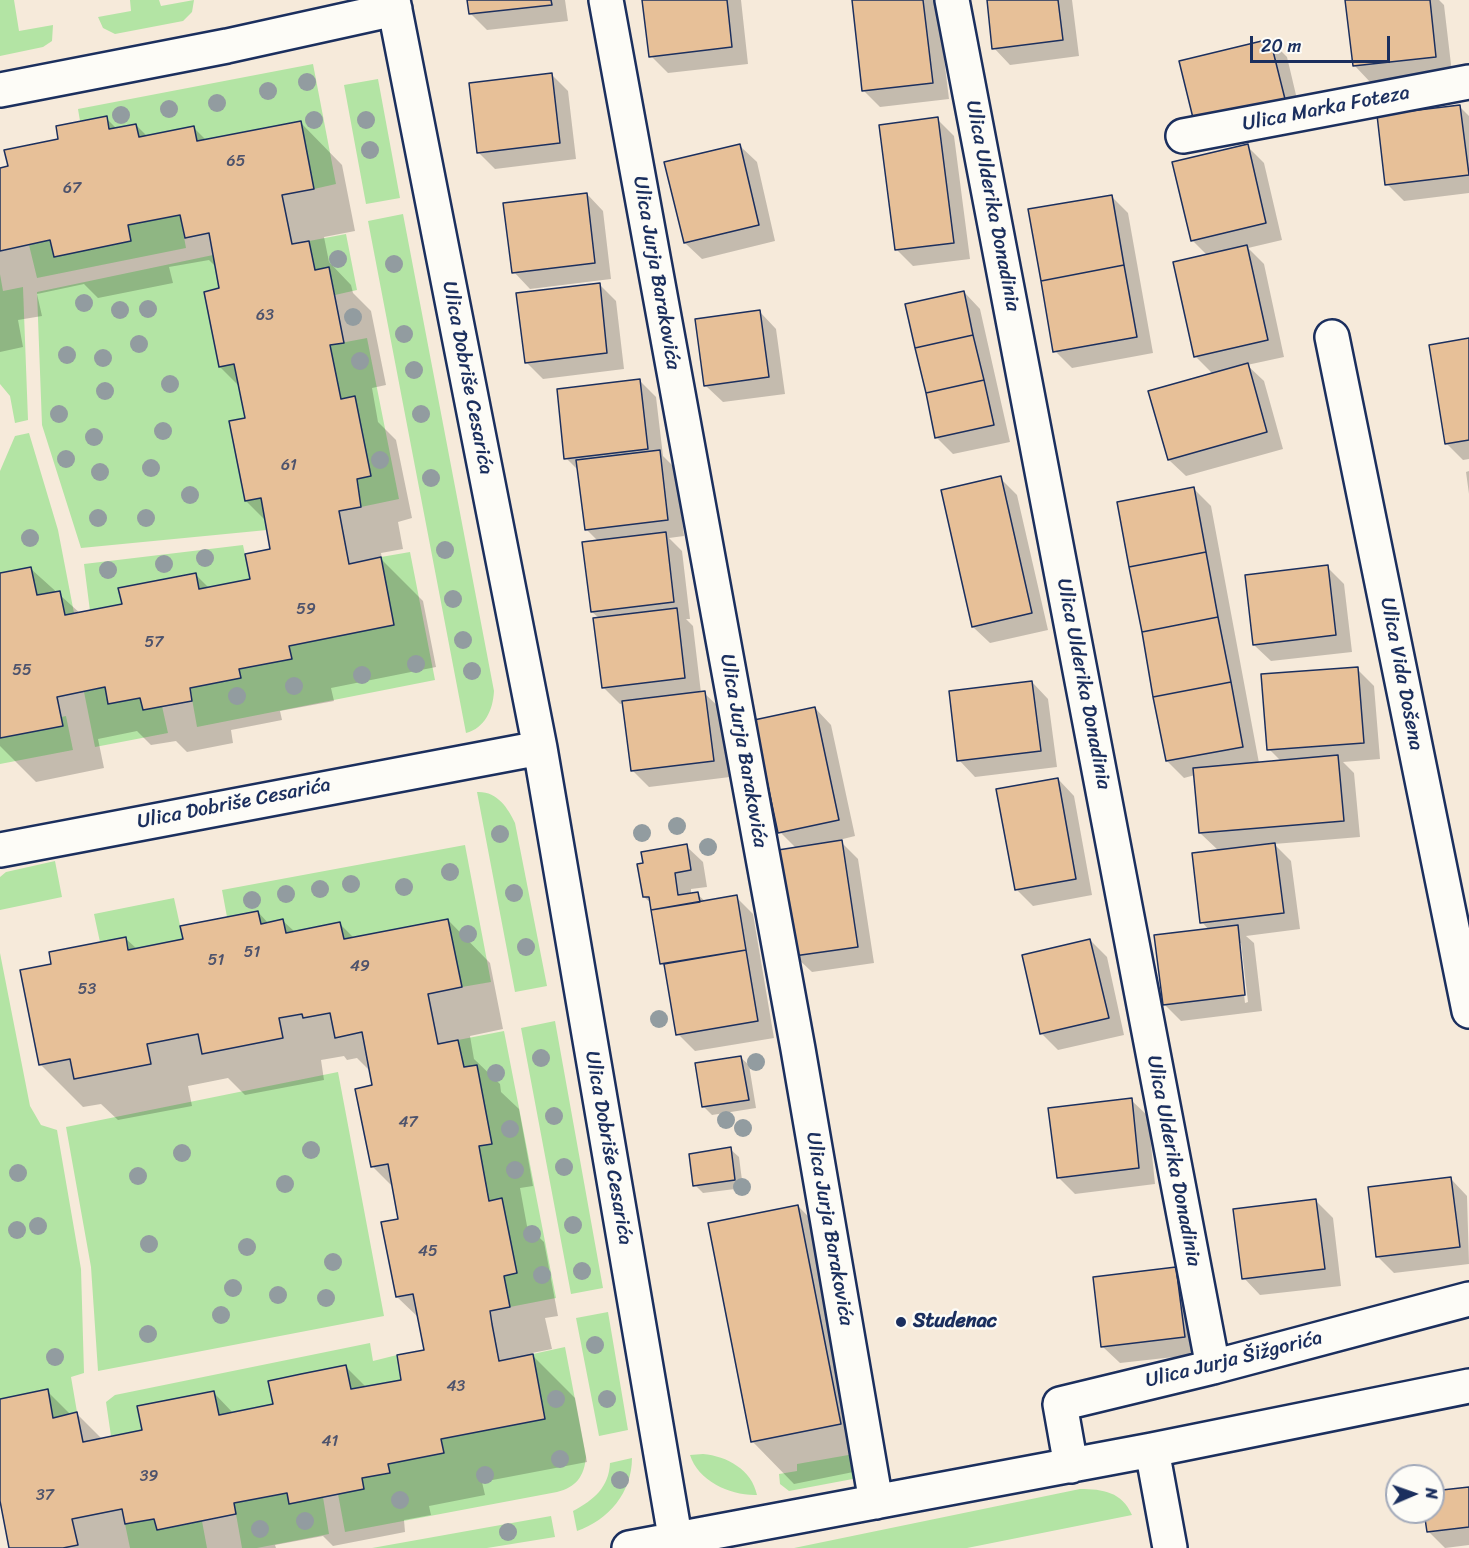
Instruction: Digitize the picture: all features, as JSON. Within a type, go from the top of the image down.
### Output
[{"type":"street","name":"Ulica Jurja Barakovića","points":[[606,0],[795,1037],[876,1502]]},
{"type":"street","name":"Ulica Ulderika Donadinia","points":[[952,0],[1213,1367]]},
{"type":"street","name":"Ulica Dobriše Cesarića","points":[[0,90],[227,46],[394,4],[540,748],[676,1544]]},
{"type":"street","name":"Ulica Marka Foteza","points":[[1183,136],[1469,82]]},
{"type":"street","name":"Ulica Vida Došena","points":[[1332,337],[1469,1011]]},
{"type":"street","name":"Ulica Dobriše Cesarića","points":[[0,850],[540,748]]},
{"type":"street","name":"Ulica Jurja Šižgorića","points":[[1071,1466],[1060,1404],[1213,1367],[1469,1299]]},
{"type":"street","points":[[630,1548],[676,1544],[876,1502],[1071,1466],[1469,1386]]},
{"type":"street","points":[[1152,1450],[1170,1548]]},
{"type":"green space","points":[[0,0],[14,0],[19,31],[53,25],[52,41],[43,47],[0,56]]},
{"type":"green space","points":[[130,0],[159,0],[161,6],[194,0],[192,12],[183,21],[115,34],[103,28],[98,17],[131,11]]},
{"type":"green space","points":[[313,64],[336,184],[314,189],[300,121],[197,141],[139,137],[136,124],[109,129],[107,116],[80,121],[78,109]]},
{"type":"green space","points":[[378,79],[400,198],[366,204],[344,85]]},
{"type":"green space","points":[[403,214],[494,691],[490,711],[483,723],[473,731],[466,733],[368,221]]},
{"type":"green space","points":[[180,215],[186,248],[37,278],[29,245],[50,240],[54,256],[131,241],[128,225]]},
{"type":"green space","points":[[346,234],[357,290],[335,295],[329,267],[315,270],[309,241]]},
{"type":"green space","points":[[213,255],[219,288],[204,292],[219,367],[234,364],[245,418],[229,421],[245,501],[261,498],[267,530],[81,548],[42,425],[37,292]]},
{"type":"green space","points":[[0,274],[3,291],[23,287],[28,420],[15,423],[10,396],[0,384]]},
{"type":"green space","points":[[367,338],[399,499],[361,507],[357,479],[370,476],[355,396],[341,399],[330,345]]},
{"type":"green space","points":[[29,433],[58,530],[74,613],[65,615],[60,591],[37,595],[31,567],[0,573],[0,471],[15,436]]},
{"type":"green space","points":[[243,545],[250,579],[199,589],[195,573],[119,588],[122,604],[90,611],[84,564]]},
{"type":"green space","points":[[410,552],[435,680],[197,727],[190,688],[239,669],[292,659],[289,646],[394,625],[381,557]]},
{"type":"green space","points":[[105,687],[108,704],[140,698],[143,710],[162,706],[168,733],[95,747],[84,692]]},
{"type":"green space","points":[[66,716],[73,750],[0,764],[0,738],[62,726],[61,717]]},
{"type":"green space","points":[[477,792],[496,797],[505,806],[515,823],[547,986],[515,992]]},
{"type":"green space","points":[[465,845],[491,982],[462,987],[448,919],[344,939],[340,922],[286,933],[283,919],[261,924],[258,911],[227,917],[222,890]]},
{"type":"green space","points":[[55,861],[62,897],[0,910],[0,877],[6,872]]},
{"type":"green space","points":[[174,898],[183,939],[128,950],[126,937],[100,942],[94,914]]},
{"type":"green space","points":[[0,953],[30,1106],[41,1125],[57,1130],[81,1269],[84,1373],[71,1377],[77,1412],[53,1418],[47,1390],[0,1399]]},
{"type":"green space","points":[[555,1021],[603,1288],[571,1294],[521,1028]]},
{"type":"green space","points":[[504,1031],[556,1298],[510,1307],[504,1276],[517,1273],[502,1199],[489,1201],[458,1040]]},
{"type":"green space","points":[[338,1072],[384,1316],[98,1371],[91,1267],[66,1127]]},
{"type":"green space","points":[[608,1312],[628,1430],[599,1436],[576,1318]]},
{"type":"green space","points":[[370,1343],[373,1361],[397,1355],[401,1380],[351,1389],[346,1365],[269,1381],[273,1404],[219,1415],[214,1391],[137,1406],[142,1430],[111,1436],[106,1402],[115,1395]]},
{"type":"green space","points":[[565,1347],[586,1457],[581,1476],[574,1484],[557,1492],[345,1532],[338,1494],[364,1489],[362,1478],[389,1473],[388,1464],[441,1439],[545,1419],[533,1354]]},
{"type":"green space","points":[[703,1454],[721,1458],[737,1466],[750,1478],[757,1495],[726,1490],[708,1479],[694,1464],[690,1455]]},
{"type":"green space","points":[[854,1454],[858,1478],[789,1491],[780,1484],[779,1474],[797,1471],[797,1464]]},
{"type":"green space","points":[[632,1458],[628,1482],[616,1503],[599,1520],[577,1531],[573,1511],[599,1492],[607,1479],[610,1463]]},
{"type":"green space","points":[[1080,1489],[1111,1493],[1123,1501],[1132,1515],[967,1548],[794,1548]]},
{"type":"green space","points":[[287,1493],[289,1504],[323,1497],[329,1534],[257,1548],[242,1548],[234,1503]]},
{"type":"green space","points":[[551,1516],[555,1537],[487,1548],[372,1548]]},
{"type":"green space","points":[[154,1519],[157,1530],[202,1521],[207,1548],[130,1548],[125,1524]]},
{"type":"building","points":[[467,0],[551,0],[552,5],[469,14]]},
{"type":"building","points":[[642,0],[727,0],[732,47],[649,57]]},
{"type":"building","points":[[852,0],[923,0],[933,83],[862,91]]},
{"type":"building","points":[[987,0],[1058,0],[1063,40],[992,49]]},
{"type":"building","points":[[1345,0],[1430,0],[1436,57],[1353,66]]},
{"type":"building","points":[[1270,39],[1285,99],[1194,122],[1179,61]]},
{"type":"building","points":[[552,73],[560,143],[477,153],[469,83]]},
{"type":"building","points":[[1460,105],[1469,175],[1385,185],[1377,115]]},
{"type":"building","points":[[107,116],[109,129],[136,124],[139,137],[194,126],[197,141],[301,121],[314,189],[282,195],[292,244],[309,241],[315,270],[329,267],[344,343],[330,345],[341,399],[355,396],[371,476],[357,479],[361,507],[339,511],[349,564],[381,557],[394,625],[289,646],[292,659],[239,669],[241,678],[190,688],[192,701],[143,710],[140,698],[108,704],[105,687],[57,697],[63,726],[0,738],[0,573],[31,567],[37,595],[60,591],[65,615],[122,604],[118,588],[196,573],[199,589],[250,579],[245,554],[270,549],[261,498],[245,501],[229,421],[245,418],[234,364],[219,367],[204,292],[219,288],[209,233],[185,238],[180,215],[128,225],[131,241],[54,257],[50,240],[0,251],[0,168],[8,166],[4,150],[58,139],[56,126]]},
{"type":"building","points":[[938,117],[954,243],[895,250],[879,125]]},
{"type":"building","points":[[740,144],[759,225],[684,243],[664,162]]},
{"type":"building","points":[[1248,144],[1266,223],[1191,241],[1172,162]]},
{"type":"building","points":[[587,193],[595,263],[512,273],[503,203]]},
{"type":"building","points":[[1112,195],[1124,265],[1041,281],[1028,209]]},
{"type":"building","points":[[1247,245],[1268,340],[1194,357],[1173,262]]},
{"type":"building","points":[[1124,265],[1137,337],[1053,352],[1041,281]]},
{"type":"building","points":[[600,283],[607,353],[525,363],[516,293]]},
{"type":"building","points":[[964,291],[973,335],[915,348],[905,304]]},
{"type":"building","points":[[760,310],[769,377],[704,386],[695,319]]},
{"type":"building","points":[[973,335],[984,380],[926,393],[915,348]]},
{"type":"building","points":[[1469,338],[1469,440],[1445,444],[1429,345]]},
{"type":"building","points":[[1248,363],[1267,432],[1168,460],[1148,391]]},
{"type":"building","points":[[640,379],[648,449],[564,459],[557,389]]},
{"type":"building","points":[[984,380],[994,425],[935,438],[926,393]]},
{"type":"building","points":[[660,450],[668,520],[585,530],[576,460]]},
{"type":"building","points":[[1001,476],[1032,613],[972,627],[941,490]]},
{"type":"building","points":[[1194,487],[1206,552],[1129,567],[1117,502]]},
{"type":"building","points":[[666,532],[674,602],[591,612],[582,542]]},
{"type":"building","points":[[1206,552],[1218,617],[1142,632],[1129,567]]},
{"type":"building","points":[[1328,565],[1336,635],[1253,645],[1245,575]]},
{"type":"building","points":[[677,608],[685,678],[602,688],[593,618]]},
{"type":"building","points":[[1218,617],[1231,682],[1153,697],[1142,632]]},
{"type":"building","points":[[1358,667],[1364,743],[1267,750],[1261,674]]},
{"type":"building","points":[[1032,681],[1041,751],[957,761],[949,691]]},
{"type":"building","points":[[1231,682],[1243,747],[1166,761],[1153,697]]},
{"type":"building","points":[[705,691],[714,761],[631,771],[622,701]]},
{"type":"building","points":[[815,707],[839,820],[778,833],[754,720]]},
{"type":"building","points":[[1338,755],[1344,821],[1199,833],[1193,768]]},
{"type":"building","points":[[1058,778],[1076,879],[1015,890],[996,789]]},
{"type":"building","points":[[842,840],[858,947],[794,956],[778,850]]},
{"type":"building","points":[[1275,843],[1284,913],[1200,923],[1192,853]]},
{"type":"building","points":[[687,844],[691,870],[675,873],[678,895],[698,892],[700,902],[651,910],[649,897],[643,897],[637,864],[643,863],[641,852]]},
{"type":"building","points":[[737,895],[746,950],[660,964],[651,910]]},
{"type":"building","points":[[258,911],[261,924],[283,919],[286,933],[340,922],[344,939],[448,919],[462,987],[428,994],[438,1044],[458,1040],[464,1067],[477,1065],[492,1144],[479,1146],[489,1201],[502,1198],[517,1273],[504,1276],[510,1307],[490,1311],[499,1361],[533,1354],[545,1419],[441,1439],[444,1453],[388,1464],[390,1473],[362,1478],[364,1489],[289,1504],[287,1493],[234,1503],[236,1514],[157,1530],[154,1519],[125,1524],[122,1509],[72,1519],[78,1545],[63,1548],[9,1548],[0,1501],[0,1399],[48,1389],[53,1418],[77,1412],[83,1442],[142,1430],[137,1406],[214,1391],[219,1415],[273,1404],[268,1381],[346,1365],[351,1389],[401,1380],[397,1355],[424,1350],[413,1294],[396,1297],[381,1222],[398,1219],[388,1164],[371,1167],[355,1089],[372,1085],[362,1032],[335,1038],[330,1013],[303,1018],[302,1014],[279,1018],[283,1038],[202,1054],[198,1034],[147,1044],[151,1064],[74,1079],[70,1059],[39,1065],[20,970],[51,964],[49,952],[126,937],[128,950],[183,939],[180,926]]},
{"type":"building","points":[[1238,925],[1245,995],[1163,1005],[1154,935]]},
{"type":"building","points":[[1090,939],[1109,1018],[1040,1034],[1022,955]]},
{"type":"building","points":[[746,950],[758,1021],[676,1035],[664,964]]},
{"type":"building","points":[[741,1056],[749,1100],[702,1107],[695,1063]]},
{"type":"building","points":[[1132,1098],[1139,1168],[1057,1178],[1048,1108]]},
{"type":"building","points":[[731,1147],[735,1180],[693,1186],[689,1154]]},
{"type":"building","points":[[1451,1177],[1460,1247],[1376,1257],[1368,1187]]},
{"type":"building","points":[[1316,1199],[1325,1269],[1242,1279],[1233,1209]]},
{"type":"building","points":[[798,1205],[841,1424],[751,1442],[708,1223]]},
{"type":"building","points":[[1176,1267],[1185,1337],[1101,1347],[1093,1277]]},
{"type":"building","points":[[1469,1487],[1469,1527],[1427,1532],[1426,1524],[1445,1524],[1445,1490]]},
{"type":"place","name":"Studenac","points":[[901,1322]]}]
